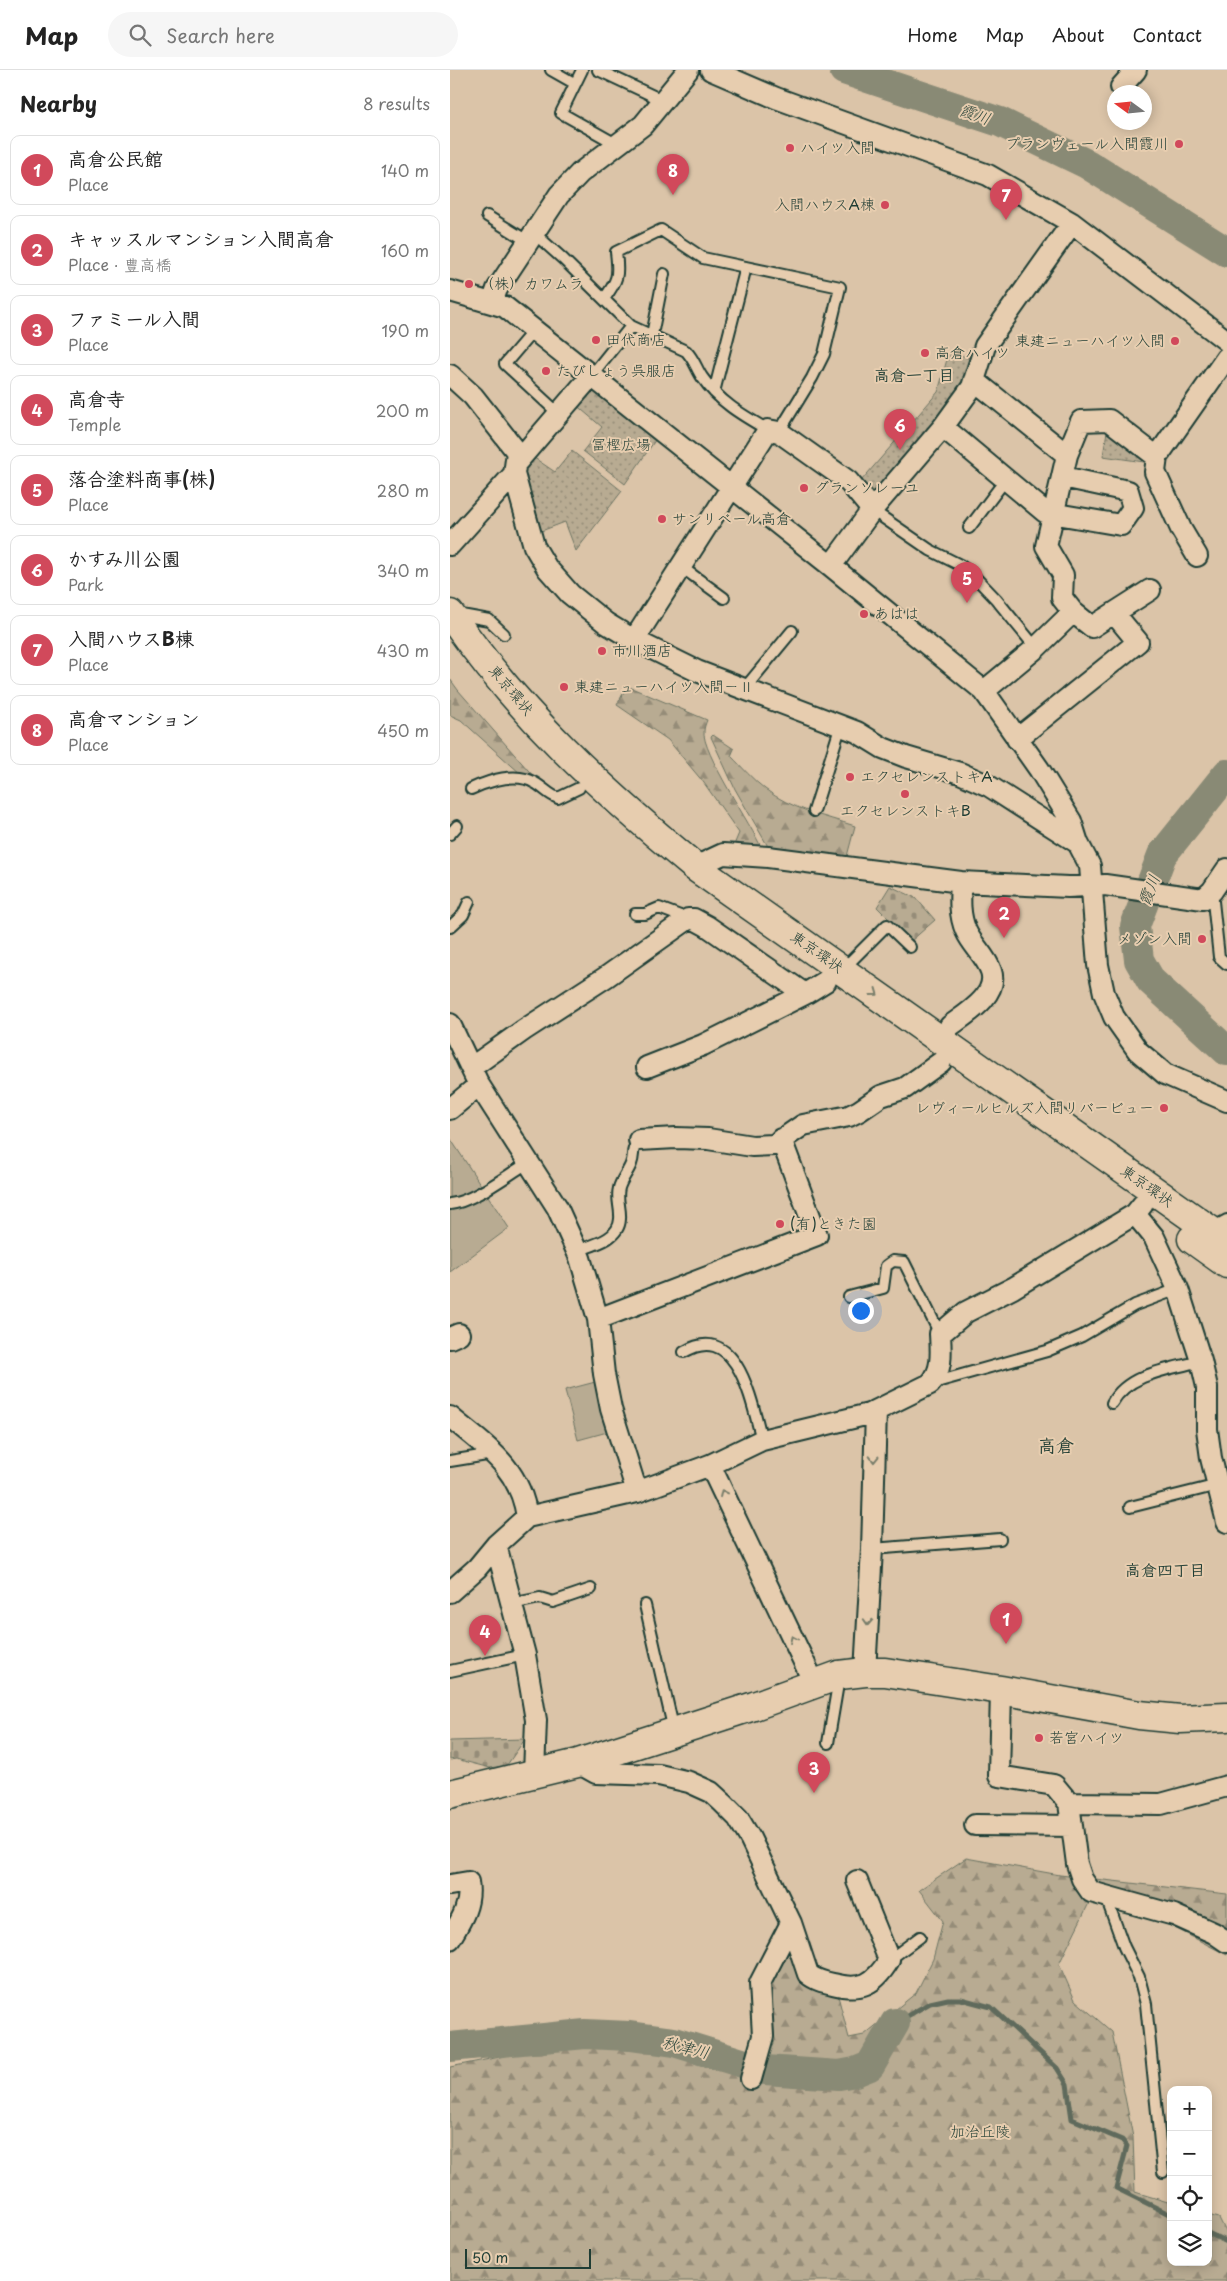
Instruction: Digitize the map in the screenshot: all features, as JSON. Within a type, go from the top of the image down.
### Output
[{"type":"main road","name":"東京環状","points":[[450,613],[522,706],[573,761],[824,981],[1057,1116],[1140,1192],[1227,1264]]},
{"type":"main road","name":"東京環状","points":[[450,641],[511,718],[579,788],[621,828],[681,876],[824,981],[941,1062],[1140,1192],[1221,1230]]},
{"type":"main road","points":[[450,1794],[578,1763],[754,1706],[839,1676],[885,1672],[1001,1690],[1101,1710],[1139,1715],[1180,1719],[1227,1716]]},
{"type":"street","points":[[492,303],[497,289],[559,195],[580,173],[643,125],[688,70]]},
{"type":"street","points":[[711,70],[776,98],[988,175],[1072,223],[1227,341]]},
{"type":"street","points":[[1123,85],[1136,70]]},
{"type":"street","points":[[831,566],[872,510],[943,426],[972,387],[985,346],[1072,223]]},
{"type":"street","points":[[450,292],[505,307],[831,566],[984,692],[1071,821],[1078,843],[1099,885],[1100,980],[1109,1006],[1128,1040],[1165,1074],[1227,1101]]},
{"type":"street","points":[[1197,556],[1180,529],[1155,472],[1157,457],[1227,357]]},
{"type":"street","points":[[450,375],[494,420],[518,452],[516,468],[534,546],[547,568],[570,594],[606,623],[634,640],[697,671],[841,725],[857,732],[883,748],[960,773],[989,786],[1078,843]]},
{"type":"street","points":[[450,545],[591,376]]},
{"type":"street","points":[[974,380],[1068,455]]},
{"type":"street","points":[[1150,590],[1092,627],[1073,612],[1062,598],[1063,575],[1046,546],[1068,455],[1081,421],[1109,420],[1157,457]]},
{"type":"street","points":[[943,426],[1045,512],[1054,512],[1121,525],[1133,508],[1128,491],[1063,476]]},
{"type":"street","points":[[634,640],[731,488],[773,431],[848,481],[872,510]]},
{"type":"street","points":[[984,692],[1036,648],[1073,612]]},
{"type":"street","points":[[1018,740],[1138,642],[1114,613]]},
{"type":"street","points":[[695,867],[723,854],[768,857],[961,882],[1068,887],[1099,885],[1207,895],[1227,870]]},
{"type":"street","points":[[950,1026],[983,1000],[992,982],[991,971],[965,930],[960,912],[961,882]]},
{"type":"street","points":[[450,1109],[476,1076],[524,1030],[606,977],[688,918],[694,919],[824,981]]},
{"type":"street","points":[[647,1067],[703,1045],[824,981]]},
{"type":"street","points":[[452,1031],[476,1076],[528,1163],[557,1207],[576,1251],[598,1319],[604,1374],[636,1492]]},
{"type":"street","points":[[639,1140],[708,1139],[752,1146],[774,1145],[803,1126],[849,1116],[881,1096],[905,1088],[941,1062]]},
{"type":"street","points":[[598,1319],[817,1235],[781,1139]]},
{"type":"street","points":[[450,1592],[477,1568],[496,1545],[527,1516],[636,1492],[710,1465],[762,1440],[876,1411],[930,1384],[937,1377],[941,1357],[940,1334],[966,1312],[1013,1288],[1140,1192],[1154,1237],[1178,1289],[1201,1361],[1207,1388],[1207,1430],[1227,1522]]},
{"type":"street","points":[[839,1676],[872,1549],[876,1411]]},
{"type":"street","points":[[450,1417],[505,1464],[524,1495],[527,1516]]},
{"type":"street","points":[[710,1465],[839,1676]]},
{"type":"street","points":[[496,1545],[524,1655],[536,1720],[534,1774]]},
{"type":"street","points":[[1001,1690],[999,1776],[1054,1785],[1069,1803],[1077,1864],[1082,1879],[1090,1892],[1174,1916],[1214,1933],[1227,1942]]},
{"type":"street","points":[[578,1763],[596,1774],[659,1775],[689,1782],[711,1792],[742,1825],[791,1923],[808,1974],[814,1979],[851,1989],[868,1984],[879,1976],[889,1960],[857,1881]]},
{"type":"street","points":[[1069,1803],[1161,1804],[1227,1786]]},
{"type":"street","points":[[974,1825],[1072,1826]]},
{"type":"street","points":[[450,1885],[468,1882],[470,1892],[465,1916],[450,1939]]},
{"type":"street","points":[[751,2079],[760,2054],[763,2036],[760,1983],[791,1923]]},
{"type":"lane","points":[[552,70],[574,83]]},
{"type":"lane","points":[[582,70],[561,113],[618,145]]},
{"type":"lane","points":[[598,70],[664,101]]},
{"type":"lane","points":[[487,216],[532,238],[563,259],[631,326],[686,351],[693,358],[702,376],[726,405],[773,431],[812,378],[824,354],[840,287],[703,258],[660,230],[616,252],[617,282],[604,299]]},
{"type":"lane","points":[[714,392],[746,267]]},
{"type":"lane","points":[[652,335],[664,274]]},
{"type":"lane","points":[[591,376],[631,326]]},
{"type":"lane","points":[[534,330],[505,364],[559,414]]},
{"type":"lane","points":[[969,528],[1006,479]]},
{"type":"lane","points":[[872,510],[930,550],[960,565],[974,576],[996,598],[1036,648]]},
{"type":"lane","points":[[680,566],[724,598]]},
{"type":"lane","points":[[450,613],[489,620],[504,634]]},
{"type":"lane","points":[[745,688],[792,631]]},
{"type":"lane","points":[[814,810],[841,725]]},
{"type":"lane","points":[[471,789],[488,781],[508,778],[532,781],[550,795],[558,798],[579,788]]},
{"type":"lane","points":[[1207,895],[1218,957],[1227,964]]},
{"type":"lane","points":[[450,927],[464,915],[468,902]]},
{"type":"lane","points":[[635,914],[645,914],[659,908],[688,918]]},
{"type":"lane","points":[[824,981],[886,925],[910,947]]},
{"type":"lane","points":[[576,1251],[610,1238],[617,1230],[620,1219],[617,1200],[619,1187],[632,1162],[632,1148],[639,1140]]},
{"type":"lane","points":[[450,1204],[460,1203],[474,1196],[528,1163]]},
{"type":"lane","points":[[849,1297],[883,1288],[886,1266],[893,1261],[904,1262],[940,1334]]},
{"type":"lane","points":[[930,1384],[1047,1350],[1082,1336],[1135,1305],[1178,1289]]},
{"type":"lane","points":[[684,1352],[696,1345],[712,1344],[724,1350],[734,1359],[741,1372],[762,1440]]},
{"type":"lane","points":[[1112,1403],[1123,1387],[1139,1378],[1201,1361]]},
{"type":"lane","points":[[450,1461],[495,1454]]},
{"type":"lane","points":[[1130,1507],[1218,1485]]},
{"type":"lane","points":[[872,1549],[1000,1539]]},
{"type":"lane","points":[[511,1604],[540,1598],[553,1602],[590,1589]]},
{"type":"lane","points":[[645,1605],[674,1732]]},
{"type":"lane","points":[[450,1671],[524,1655]]},
{"type":"lane","points":[[828,1743],[839,1676]]},
{"type":"lane","points":[[1106,1897],[1124,1947],[1139,1977],[1146,2004],[1163,2172]]},
{"type":"lane","points":[[889,1960],[920,1937]]},
{"type":"green space","points":[[949,352],[975,359],[965,386],[876,494],[861,481],[938,392]]},
{"type":"green space","name":"冨樫広場","points":[[591,386],[656,439],[625,484],[583,451],[602,427],[575,404]]},
{"type":"green space","points":[[1108,425],[1151,463],[1103,456]]},
{"type":"green space","points":[[572,451],[622,491],[576,551],[565,522],[536,533],[521,473],[530,455],[555,472]]},
{"type":"green space","points":[[450,679],[535,778],[521,774],[461,720],[450,715]]},
{"type":"green space","points":[[627,686],[707,720],[704,731],[710,755],[762,849],[734,845],[739,833],[704,783],[668,740],[617,705]]},
{"type":"green space","points":[[713,735],[734,749],[731,756],[756,782],[775,796],[808,811],[855,826],[846,860],[770,850],[735,789],[711,737]]},
{"type":"green space","points":[[890,886],[916,898],[935,920],[911,941],[877,907]]},
{"type":"green space","points":[[450,1138],[509,1228],[450,1272]]},
{"type":"green space","points":[[599,1381],[611,1431],[578,1440],[565,1390]]},
{"type":"green space","points":[[525,1739],[507,1765],[490,1768],[456,1759],[450,1760],[450,1741]]},
{"type":"green space","name":"加治丘陵","points":[[966,1858],[1060,1875],[1227,1894],[1227,1955],[1146,1913],[1089,1903],[1059,1964],[1075,2000],[1112,2032],[1133,2137],[1135,2192],[1167,2202],[1167,2266],[1212,2266],[1212,2216],[1219,2218],[1227,2234],[1227,2281],[450,2281],[450,2067],[559,2045],[636,2044],[681,2053],[763,2077],[775,2040],[769,1987],[789,1948],[802,1983],[838,1996],[849,2038],[864,2035],[916,1993],[933,1959],[943,1921],[919,1890]]},
{"type":"waterway","name":"霞川","points":[[844,70],[1000,122],[1087,164],[1227,252]]},
{"type":"waterway","name":"霞川","points":[[1227,774],[1162,855],[1135,926],[1139,960],[1151,981],[1227,1051]]},
{"type":"waterway","points":[[895,2023],[930,2003],[948,1999],[961,1999],[991,2007],[1057,2068],[1067,2084],[1072,2119],[1122,2140],[1127,2146],[1116,2188],[1167,2213]]},
{"type":"waterway","name":"秋津川","points":[[450,2047],[585,2034],[630,2036],[674,2042],[765,2070],[839,2075],[855,2072],[870,2066],[895,2023]]},
{"type":"waterway","points":[[1212,2235],[1227,2242]]},
{"type":"place","name":"プランヴェール入間霞川","points":[[1179,144]]},
{"type":"place","name":"ハイツ入間","points":[[790,148]]},
{"type":"place","name":"高倉マンション","points":[[673,195]]},
{"type":"place","name":"入間ハウスA棟","points":[[885,205]]},
{"type":"place","name":"入間ハウスB棟","points":[[1006,220]]},
{"type":"place","name":"（株）カワムラ","points":[[469,284]]},
{"type":"place","name":"田代商店","points":[[596,340]]},
{"type":"place","name":"東建ニューハイツ入間","points":[[1175,341]]},
{"type":"place","name":"高倉ハイツ","points":[[925,353]]},
{"type":"place","name":"たびしょう呉服店","points":[[546,371]]},
{"type":"place","name":"かすみ川公園","points":[[900,450]]},
{"type":"place","name":"グランソレーユ","points":[[804,488]]},
{"type":"place","name":"サンリベール高倉","points":[[662,519]]},
{"type":"place","name":"落合塗料商事(株)","points":[[967,603]]},
{"type":"place","name":"あはは","points":[[864,614]]},
{"type":"place","name":"市川酒店","points":[[602,651]]},
{"type":"place","name":"東建ニューハイツ入間－Ⅱ","points":[[564,687]]},
{"type":"place","name":"エクセレンストキA","points":[[850,777]]},
{"type":"place","name":"エクセレンストキB","points":[[905,794]]},
{"type":"place","name":"キャッスルマンション入間高倉","points":[[1004,938]]},
{"type":"place","name":"メゾン入間","points":[[1202,939]]},
{"type":"place","name":"レヴィールヒルズ入間リバービュー","points":[[1164,1108]]},
{"type":"place","name":"(有)ときた園","points":[[780,1224]]},
{"type":"place","name":"高倉公民館","points":[[1006,1644]]},
{"type":"place","name":"高倉寺","points":[[485,1656]]},
{"type":"place","name":"若宮ハイツ","points":[[1039,1738]]},
{"type":"place","name":"ファミール入間","points":[[814,1793]]},
{"type":"district","name":"高倉一丁目","points":[[914,375]]},
{"type":"district","name":"高倉","points":[[1056,1446]]},
{"type":"district","name":"高倉四丁目","points":[[1165,1570]]}]
